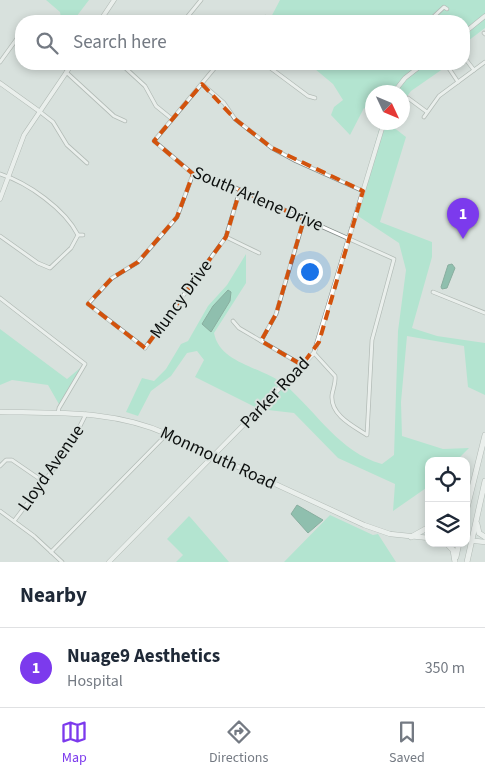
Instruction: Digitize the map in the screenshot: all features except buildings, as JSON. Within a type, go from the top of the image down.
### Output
[{"type":"highway","points":[[468,502],[485,436]]},
{"type":"highway","points":[[470,538],[476,522],[485,481]]},
{"type":"highway","points":[[476,522],[479,533],[485,537]]},
{"type":"highway","points":[[411,537],[425,529]]},
{"type":"highway","points":[[450,547],[453,550],[455,562]]},
{"type":"highway","points":[[455,562],[458,547]]},
{"type":"highway","points":[[467,562],[468,547]]},
{"type":"main road","name":"Monmouth Road","points":[[0,412],[86,414],[121,418],[167,434],[364,525],[390,534],[425,538]]},
{"type":"main road","points":[[470,541],[485,542]]},
{"type":"street","points":[[104,15],[114,0]]},
{"type":"street","points":[[189,15],[201,0]]},
{"type":"street","points":[[435,15],[444,7],[447,9]]},
{"type":"street","points":[[470,28],[485,16]]},
{"type":"street","points":[[0,62],[15,41]]},
{"type":"street","points":[[424,117],[439,96],[485,62]]},
{"type":"street","points":[[470,65],[474,70]]},
{"type":"street","points":[[128,70],[145,86],[156,106],[172,119]]},
{"type":"street","name":"South Arlene Drive","points":[[213,70],[152,142],[193,174],[218,180],[390,257],[394,261],[372,340],[367,434],[345,420],[336,410],[332,397],[335,376],[314,353]]},
{"type":"street","points":[[272,70],[308,96],[315,98]]},
{"type":"street","points":[[400,85],[415,70]]},
{"type":"street","points":[[450,70],[458,82]]},
{"type":"street","points":[[0,199],[20,142],[66,72],[114,116],[125,121]]},
{"type":"street","points":[[0,83],[53,122],[67,144],[87,163]]},
{"type":"street","points":[[202,84],[222,100],[235,119],[272,148],[296,161],[363,191]]},
{"type":"street","points":[[410,99],[427,112]]},
{"type":"street","name":"Parker Road","points":[[109,562],[314,353],[382,130]]},
{"type":"street","points":[[0,174],[33,190],[72,224],[78,235]]},
{"type":"street","name":"Muncy Drive","points":[[193,174],[177,217],[138,262],[112,278],[86,305],[145,350],[226,238],[240,190]]},
{"type":"street","points":[[261,341],[277,311],[304,219]]},
{"type":"street","points":[[78,235],[83,235]]},
{"type":"street","points":[[0,236],[50,270],[71,248],[78,235]]},
{"type":"street","points":[[226,238],[259,253]]},
{"type":"street","points":[[433,292],[485,313]]},
{"type":"street","points":[[0,298],[85,364],[59,408],[58,413]]},
{"type":"street","points":[[233,321],[238,328],[302,365]]},
{"type":"street","name":"Lloyd Avenue","points":[[14,521],[73,443],[86,414]]},
{"type":"street","points":[[51,552],[167,434]]},
{"type":"street","points":[[0,466],[6,460],[12,460],[44,482]]},
{"type":"street","points":[[0,511],[62,562]]},
{"type":"highlighted area","points":[[202,84],[235,119],[272,148],[363,191],[319,342],[302,365],[261,341],[276,314],[304,219],[240,190],[226,237],[145,348],[88,304],[112,278],[138,262],[177,217],[193,174],[154,141]]},
{"type":"shaded area","points":[[46,0],[89,0],[78,15],[60,15],[60,12]]},
{"type":"shaded area","points":[[280,0],[485,0],[485,28],[470,39],[470,15],[272,15]]},
{"type":"shaded area","points":[[316,70],[441,70],[410,92],[410,85],[365,85],[365,109],[350,135],[331,115],[334,107],[343,100],[333,84]]},
{"type":"shaded area","points":[[379,130],[397,130],[406,137],[380,222],[432,242],[432,257],[412,328],[437,336],[485,343],[485,395],[468,387],[464,346],[407,336],[401,402],[402,436],[443,449],[469,448],[460,457],[425,457],[425,489],[393,511],[395,484],[338,458],[294,413],[259,409],[195,377],[204,360],[197,351],[187,353],[171,376],[151,391],[138,416],[126,412],[142,378],[154,381],[166,369],[181,344],[188,341],[208,306],[227,285],[246,254],[246,283],[214,333],[218,343],[233,358],[285,385],[353,451],[382,464],[394,455],[398,331],[406,270],[399,243],[355,214]]},
{"type":"shaded area","points":[[452,264],[455,268],[447,288],[442,289],[448,265]]},
{"type":"shaded area","points":[[228,290],[231,292],[230,301],[211,332],[202,324],[213,306]]},
{"type":"shaded area","points":[[0,329],[67,379],[85,364],[60,406],[48,385],[12,380],[0,385]]},
{"type":"shaded area","points":[[297,505],[323,520],[308,533],[291,514]]},
{"type":"shaded area","points":[[330,515],[373,535],[378,534],[396,562],[284,562]]},
{"type":"shaded area","points":[[189,516],[229,562],[176,562],[183,555],[167,539]]},
{"type":"place","name":"Nuage9 Aesthetics","points":[[463,239]]}]
